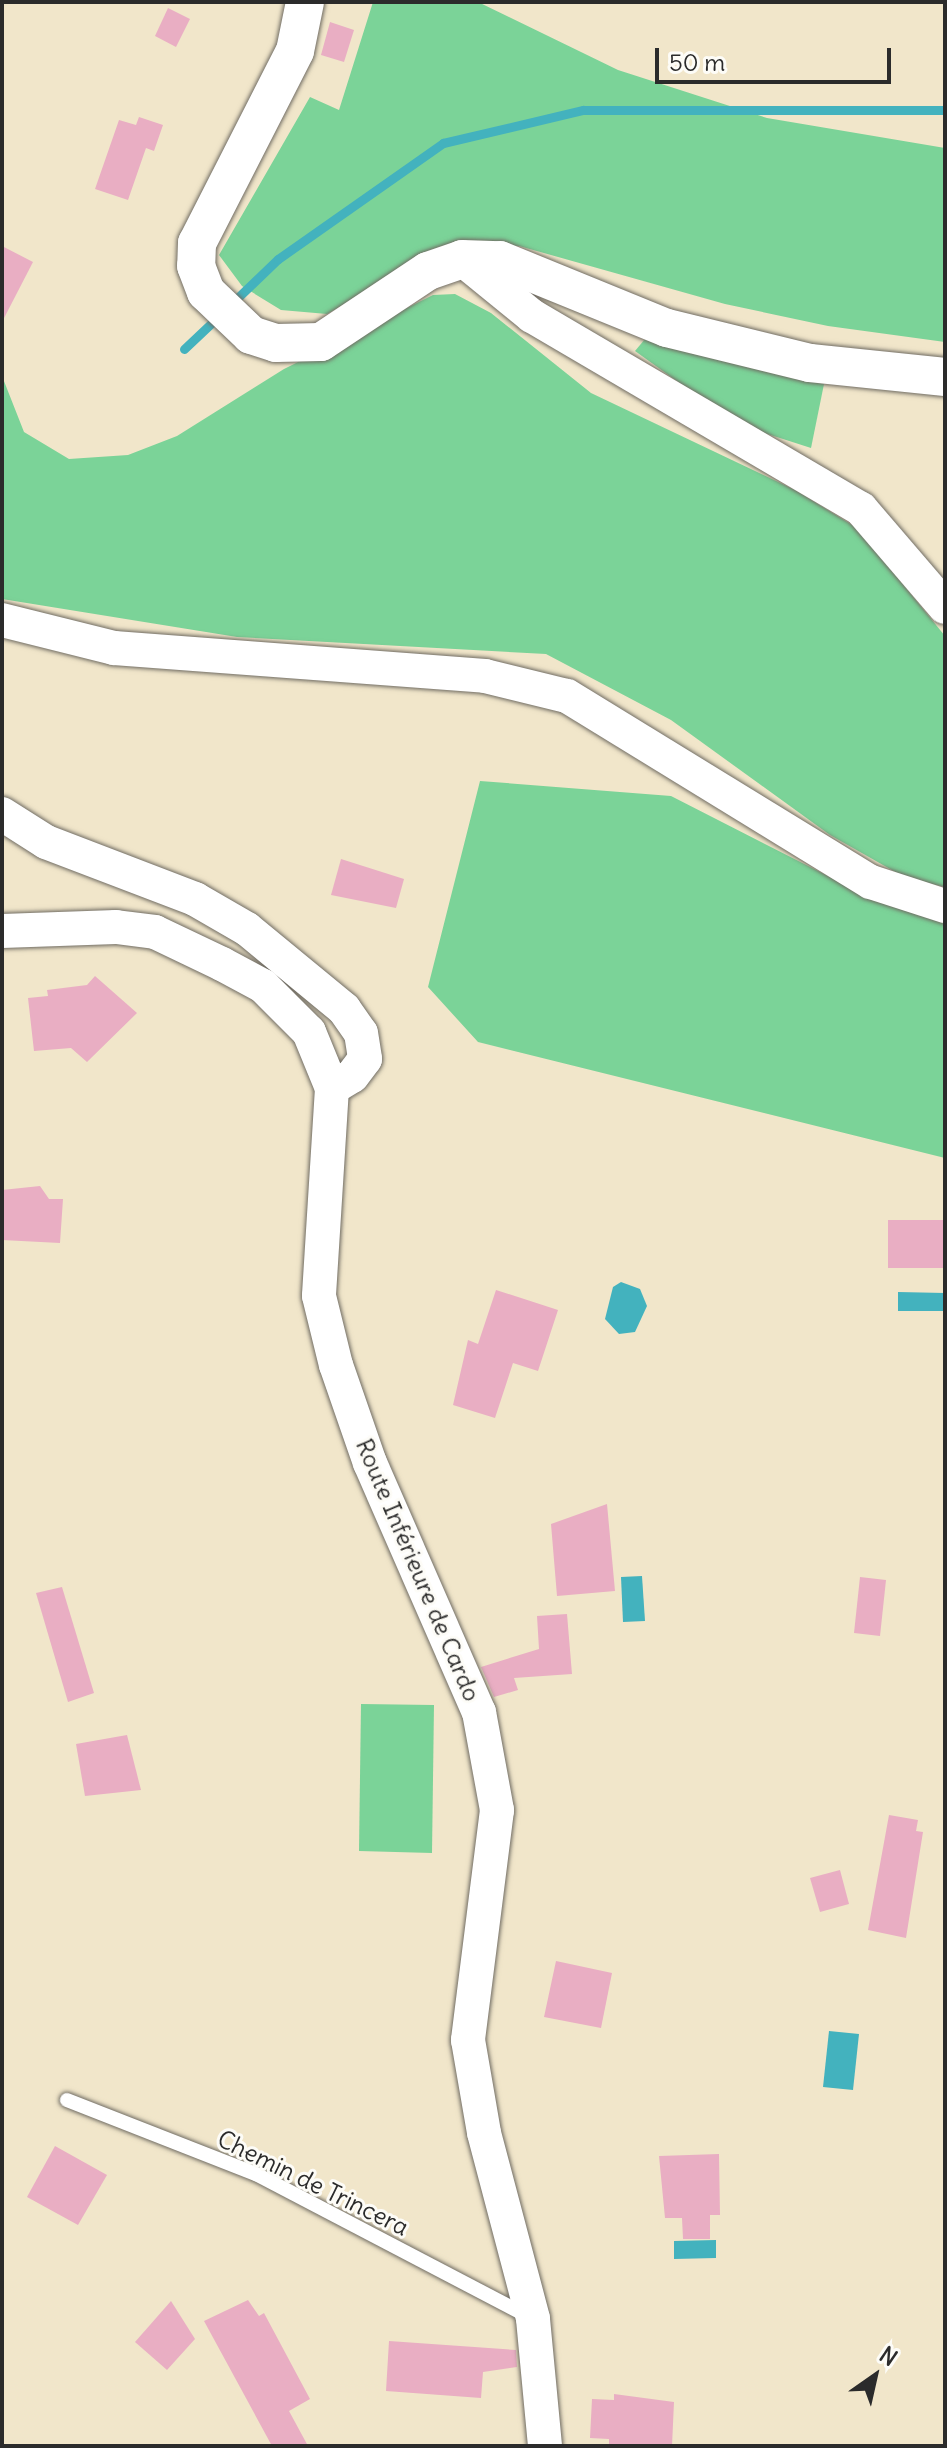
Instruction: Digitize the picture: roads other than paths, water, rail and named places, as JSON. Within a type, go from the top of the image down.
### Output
[{"type":"main road","points":[[305,2],[295,51],[197,243],[196,266],[206,292],[251,335],[276,343],[321,342],[428,271],[462,259],[500,260],[682,332],[810,363],[945,377]]},
{"type":"street","points":[[462,259],[532,316],[861,509],[945,607]]},
{"type":"street","points":[[2,620],[114,648],[485,676],[567,696],[871,882],[945,906]]},
{"type":"street","points":[[2,814],[46,842],[195,899],[247,929],[344,1009],[361,1033],[365,1059],[352,1076],[332,1088]]},
{"type":"street","name":"Route Inférieure de Cardo","points":[[2,931],[142,930],[222,964],[263,986],[309,1032],[332,1088],[319,1296],[336,1365],[370,1463],[479,1712],[497,1810],[468,2040],[484,2133],[533,2319],[545,2446]]},
{"type":"lane","name":"Chemin de Trincera","points":[[67,2100],[256,2174],[533,2319]]},
{"type":"water","points":[[621,1282],[640,1289],[647,1306],[635,1332],[619,1334],[605,1319],[613,1287]]},
{"type":"water","points":[[898,1292],[945,1293],[945,1311],[898,1311]]},
{"type":"water","points":[[642,1576],[645,1621],[623,1622],[621,1577]]},
{"type":"water","points":[[829,2031],[859,2034],[853,2090],[823,2087]]},
{"type":"water","points":[[716,2240],[716,2258],[674,2259],[674,2241]]},
{"type":"waterway","points":[[230,305],[278,259],[443,143],[583,110],[945,110]]},
{"type":"waterway","points":[[184,349],[219,316]]}]
